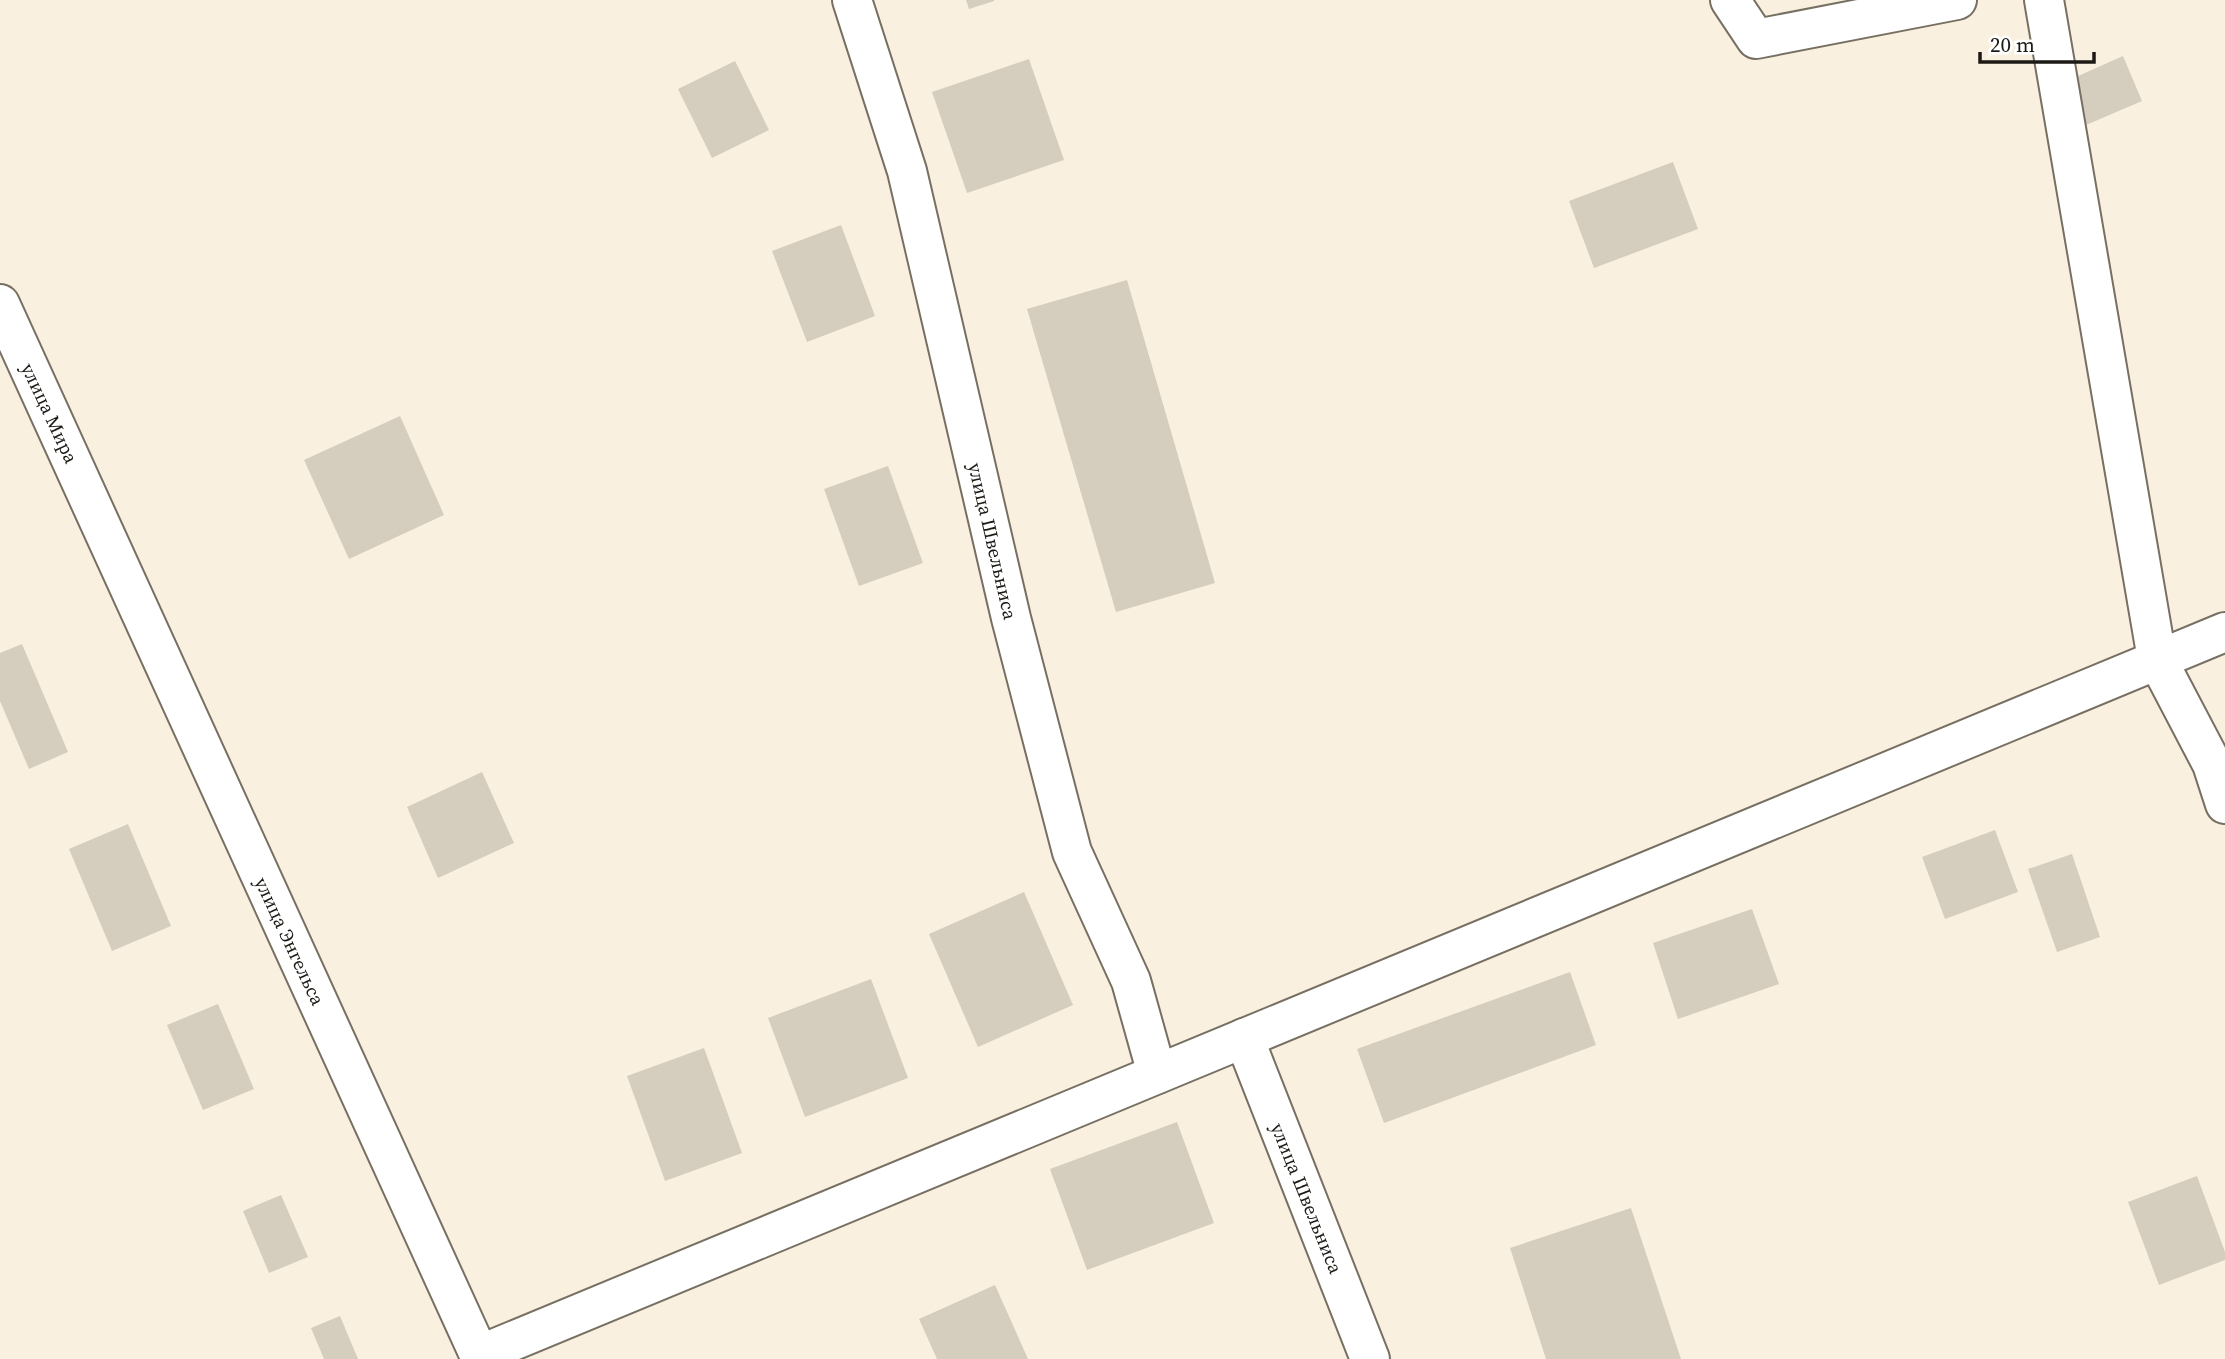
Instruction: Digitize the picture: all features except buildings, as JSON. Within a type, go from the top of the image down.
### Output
[{"type":"street","name":"улица Швельниса","points":[[852,0],[907,171],[1011,618],[1072,852],[1131,981],[1157,1074]]},
{"type":"street","points":[[1730,0],[1756,39],[1957,0]]},
{"type":"street","points":[[2044,0],[2157,659],[2212,764],[2225,804]]},
{"type":"street","name":"улица Мира","points":[[0,304],[100,522]]},
{"type":"street","name":"улица Энгельса","points":[[100,522],[480,1357]]},
{"type":"street","points":[[480,1357],[2225,632]]},
{"type":"street","name":"улица Швельниса","points":[[1244,1038],[1370,1359]]}]
